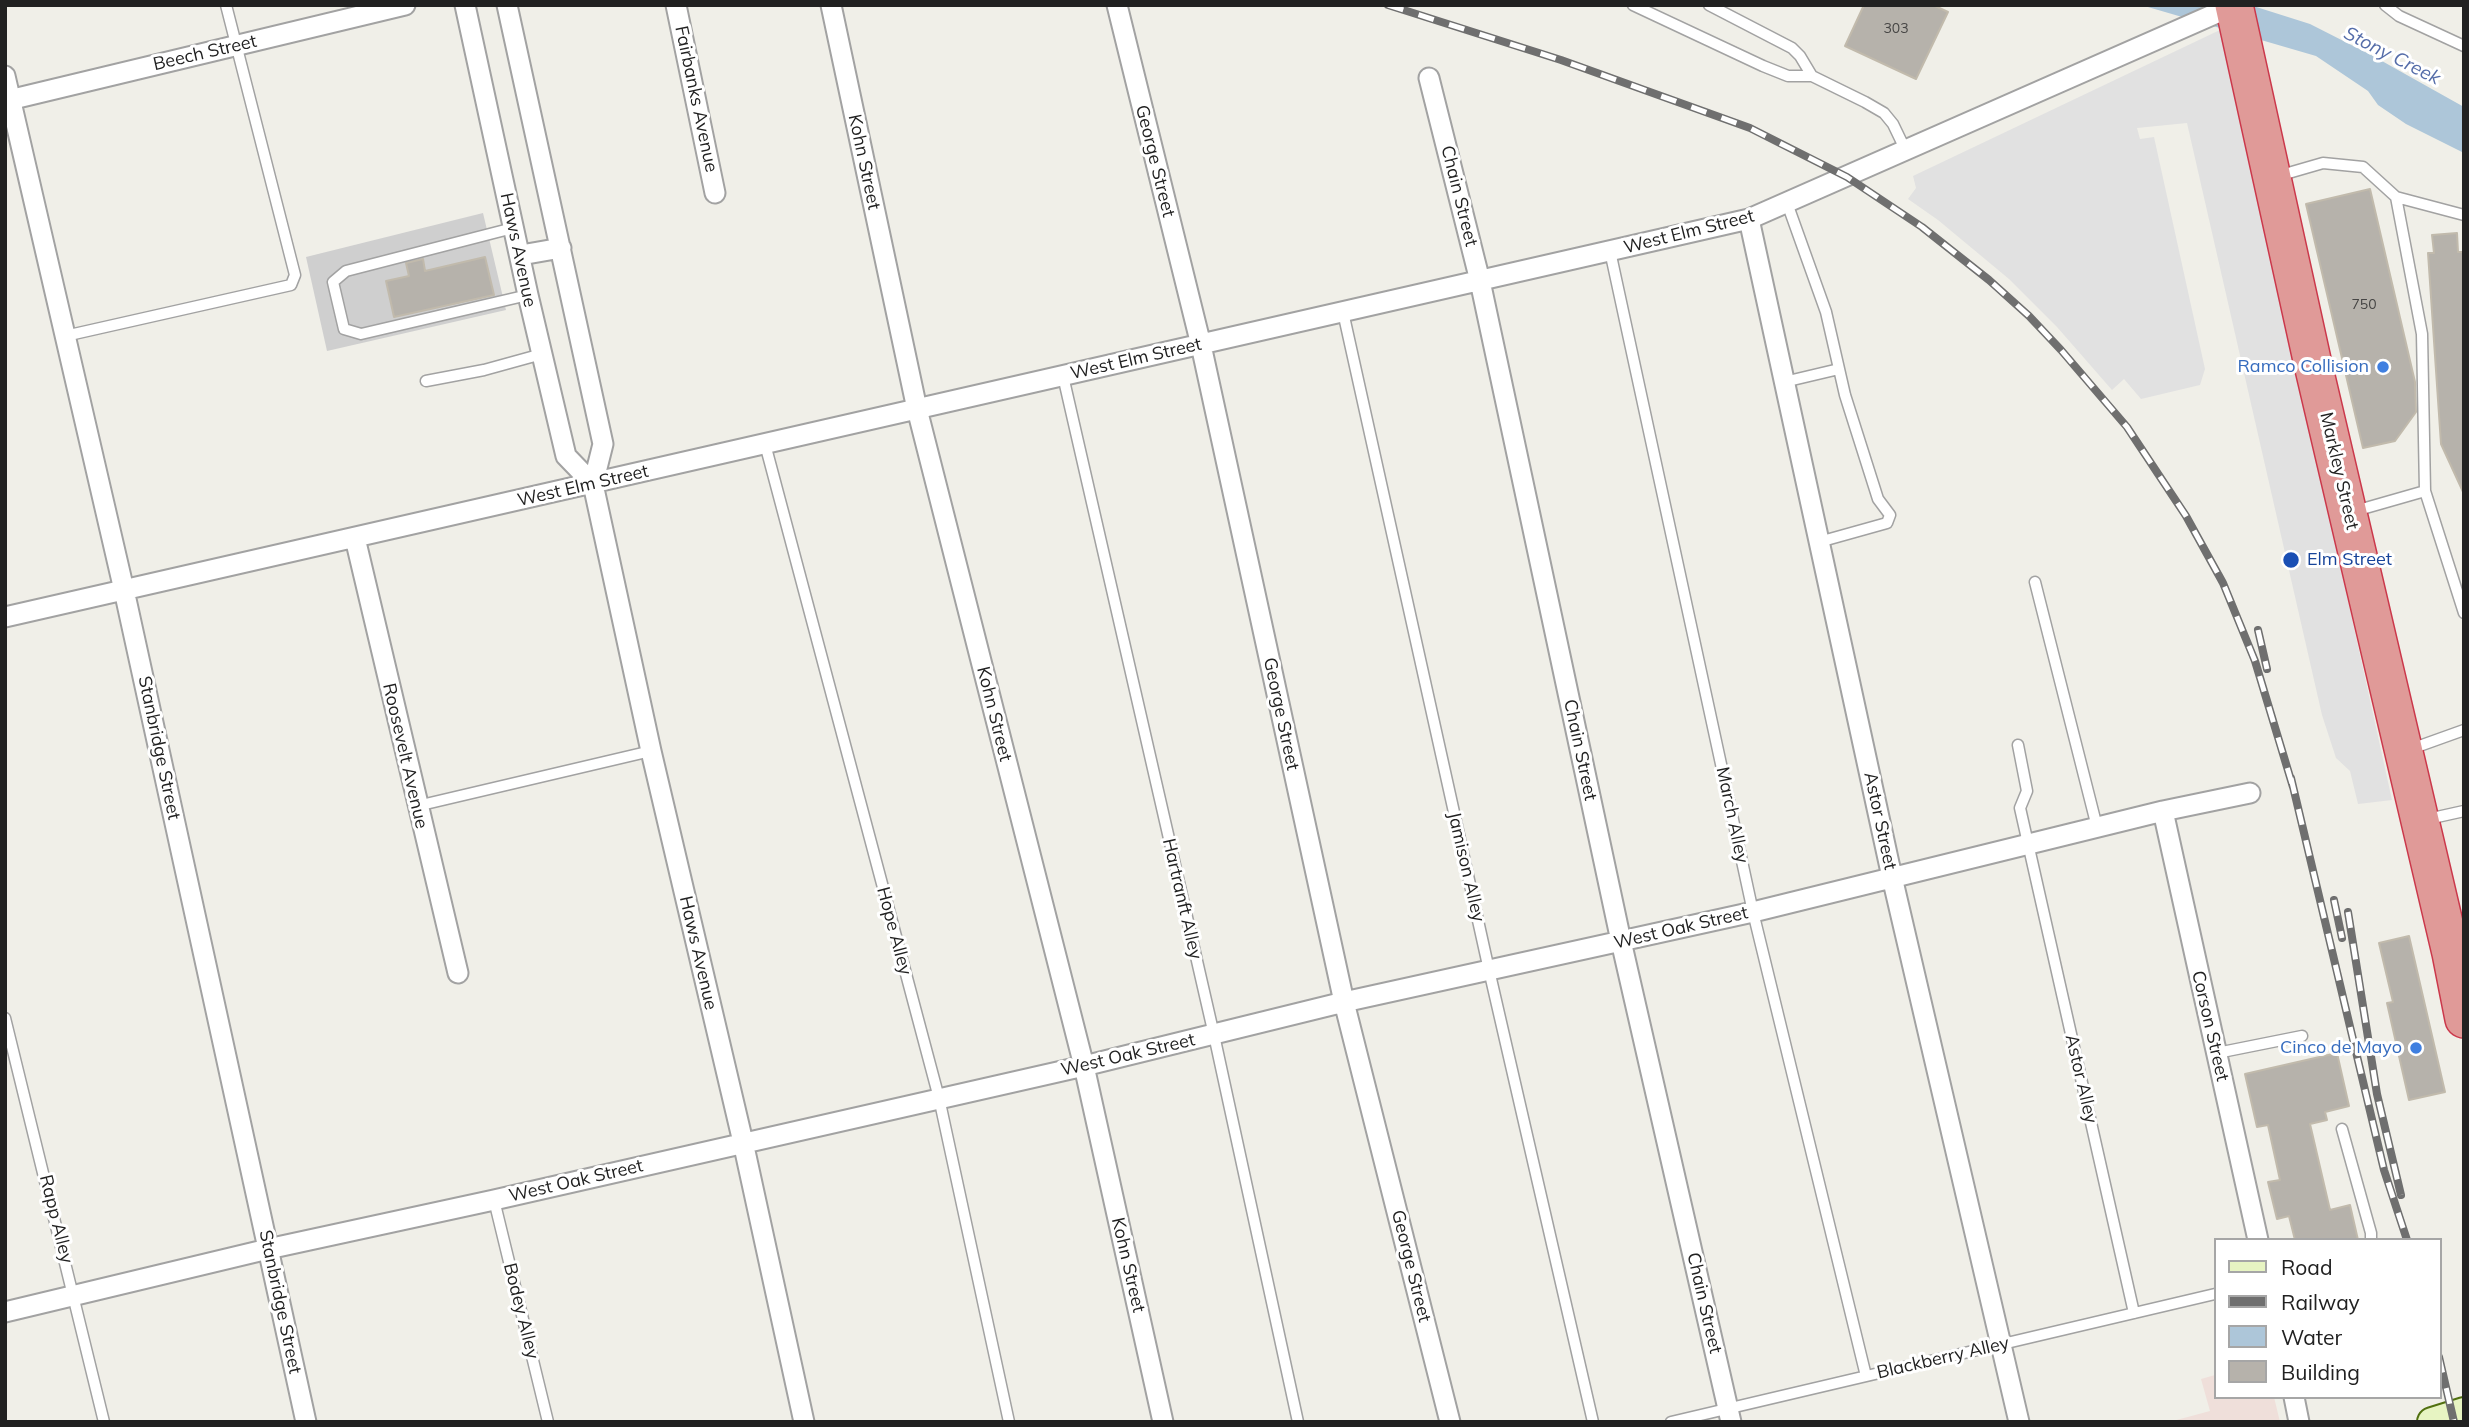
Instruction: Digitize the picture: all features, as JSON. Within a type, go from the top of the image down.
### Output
[{"type":"highway","name":"Markley Street","points":[[2234,5],[2312,360],[2404,751],[2458,952],[2464,1018]]},
{"type":"street","name":"Beech Street","points":[[8,100],[405,5]]},
{"type":"street","name":"Haws Avenue","points":[[466,5],[513,228],[566,456],[593,484]]},
{"type":"street","name":"Haws Avenue","points":[[507,5],[603,444],[593,484],[804,1422]]},
{"type":"street","name":"Fairbanks Avenue","points":[[677,5],[715,193]]},
{"type":"street","name":"Kohn Street","points":[[831,5],[917,409],[1084,1066],[1163,1422]]},
{"type":"street","name":"George Street","points":[[1116,5],[1201,345],[1344,1002],[1450,1422]]},
{"type":"street","name":"West Elm Street","points":[[5,617],[1749,219],[2234,5]]},
{"type":"street","name":"Stanbridge Street","points":[[5,76],[8,100],[124,590],[306,1422]]},
{"type":"street","name":"Chain Street","points":[[1429,78],[1480,281],[1621,941],[1730,1415]]},
{"type":"street","name":"Astor Street","points":[[1749,219],[1892,877],[2019,1422]]},
{"type":"street","points":[[521,255],[561,247]]},
{"type":"street","name":"Roosevelt Avenue","points":[[355,538],[458,973]]},
{"type":"street","name":"West Oak Street","points":[[5,1311],[268,1249],[1084,1066],[1344,1002],[1753,912],[2163,811],[2250,793]]},
{"type":"street","name":"Corson Street","points":[[2163,811],[2258,1238]]},
{"type":"street","points":[[2294,1399],[2299,1422]]},
{"type":"street","points":[[2432,1422],[2464,1412]]},
{"type":"lane","points":[[65,336],[291,285],[295,275],[226,5]]},
{"type":"lane","points":[[1633,5],[1788,76],[1812,76],[1884,113],[1893,124],[1906,152]]},
{"type":"lane","points":[[1709,5],[1792,48],[1812,76]]},
{"type":"lane","points":[[2385,5],[2399,16],[2464,46]]},
{"type":"lane","points":[[2273,177],[2323,163],[2363,167],[2396,197],[2464,215]]},
{"type":"lane","points":[[2396,197],[2422,334],[2425,491],[2464,613]]},
{"type":"lane","points":[[1787,203],[1826,312],[1839,369],[1878,499],[1889,515],[1887,523],[1819,542]]},
{"type":"lane","points":[[513,228],[346,271],[333,282],[335,294],[344,329],[361,334],[528,295]]},
{"type":"lane","name":"March Alley","points":[[1610,251],[1753,912],[1866,1376]]},
{"type":"lane","name":"Jamison Alley","points":[[1343,312],[1489,970],[1593,1422]]},
{"type":"lane","points":[[426,381],[484,370],[542,354]]},
{"type":"lane","points":[[1783,382],[1839,369]]},
{"type":"lane","name":"Hartranft Alley","points":[[1063,376],[1214,1035],[1298,1422]]},
{"type":"lane","name":"Hope Alley","points":[[765,444],[939,1098],[1009,1422]]},
{"type":"lane","points":[[2349,513],[2425,491]]},
{"type":"lane","points":[[2035,582],[2097,827]]},
{"type":"lane","points":[[2404,751],[2464,730]]},
{"type":"lane","name":"Astor Alley","points":[[2018,745],[2027,791],[2020,808],[2134,1314]]},
{"type":"lane","points":[[417,806],[651,751]]},
{"type":"lane","points":[[2421,820],[2464,811]]},
{"type":"lane","name":"Rapp Alley","points":[[5,1018],[104,1422]]},
{"type":"lane","points":[[2217,1054],[2302,1036]]},
{"type":"lane","points":[[2342,1129],[2371,1238]]},
{"type":"lane","name":"Bodey Alley","points":[[494,1200],[548,1422]]},
{"type":"lane","name":"Blackberry Alley","points":[[1671,1422],[1730,1415],[1866,1376],[2214,1294]]},
{"type":"shaded area","points":[[2222,29],[2392,800],[2358,804],[2350,771],[2336,758],[2322,715],[2187,123],[2137,128],[2140,139],[2154,137],[2205,369],[2200,385],[2141,399],[2124,379],[2112,390],[2057,327],[2009,279],[1938,220],[1908,199],[1916,188],[1913,176]]},
{"type":"shaded area","points":[[483,213],[506,310],[327,351],[306,257]]},
{"type":"shaded area","points":[[2214,1375],[2214,1399],[2274,1399],[2280,1422],[2169,1422],[2210,1411],[2201,1379]]},
{"type":"water","points":[[2141,5],[2250,5],[2310,24],[2464,107],[2464,153],[2406,124],[2378,105],[2368,91],[2316,56]]},
{"type":"building","points":[[1864,5],[1933,5],[1948,12],[1916,79],[1845,46]]},
{"type":"building","points":[[2370,189],[2415,382],[2416,412],[2395,441],[2363,448],[2306,204]]},
{"type":"building","points":[[2457,233],[2458,252],[2464,252],[2464,494],[2441,444],[2428,253],[2434,253],[2432,235]]},
{"type":"building","points":[[485,257],[494,295],[394,317],[386,281],[409,276],[406,263],[423,259],[425,271]]},
{"type":"building","name":"Cinco de Mayo","points":[[2409,936],[2445,1092],[2409,1100],[2387,1003],[2393,1002],[2379,943]]},
{"type":"building","points":[[2337,1053],[2349,1106],[2325,1112],[2327,1120],[2310,1124],[2330,1210],[2350,1205],[2358,1238],[2294,1238],[2289,1216],[2277,1219],[2268,1182],[2280,1180],[2268,1125],[2257,1127],[2245,1074]]},
{"type":"railway","points":[[1388,5],[1561,60],[1750,128],[1847,177],[1922,227],[1989,280],[2061,350],[2127,427],[2186,516],[2223,583],[2255,661],[2293,787]]},
{"type":"railway","points":[[2258,630],[2267,669]]},
{"type":"railway","points":[[2291,778],[2384,1170],[2406,1238]]},
{"type":"railway","points":[[2334,900],[2342,938]]},
{"type":"railway","points":[[2348,912],[2377,1094],[2401,1195]]},
{"type":"railway","points":[[2441,1366],[2454,1422]]},
{"type":"place","name":"Ramco Collision","points":[[2383,367]]},
{"type":"place","name":"Elm Street","points":[[2291,560]]},
{"type":"place","name":"Cinco de Mayo","points":[[2416,1048]]},
{"type":"water label","name":"Stony Creek","points":[[2392,56]]}]
